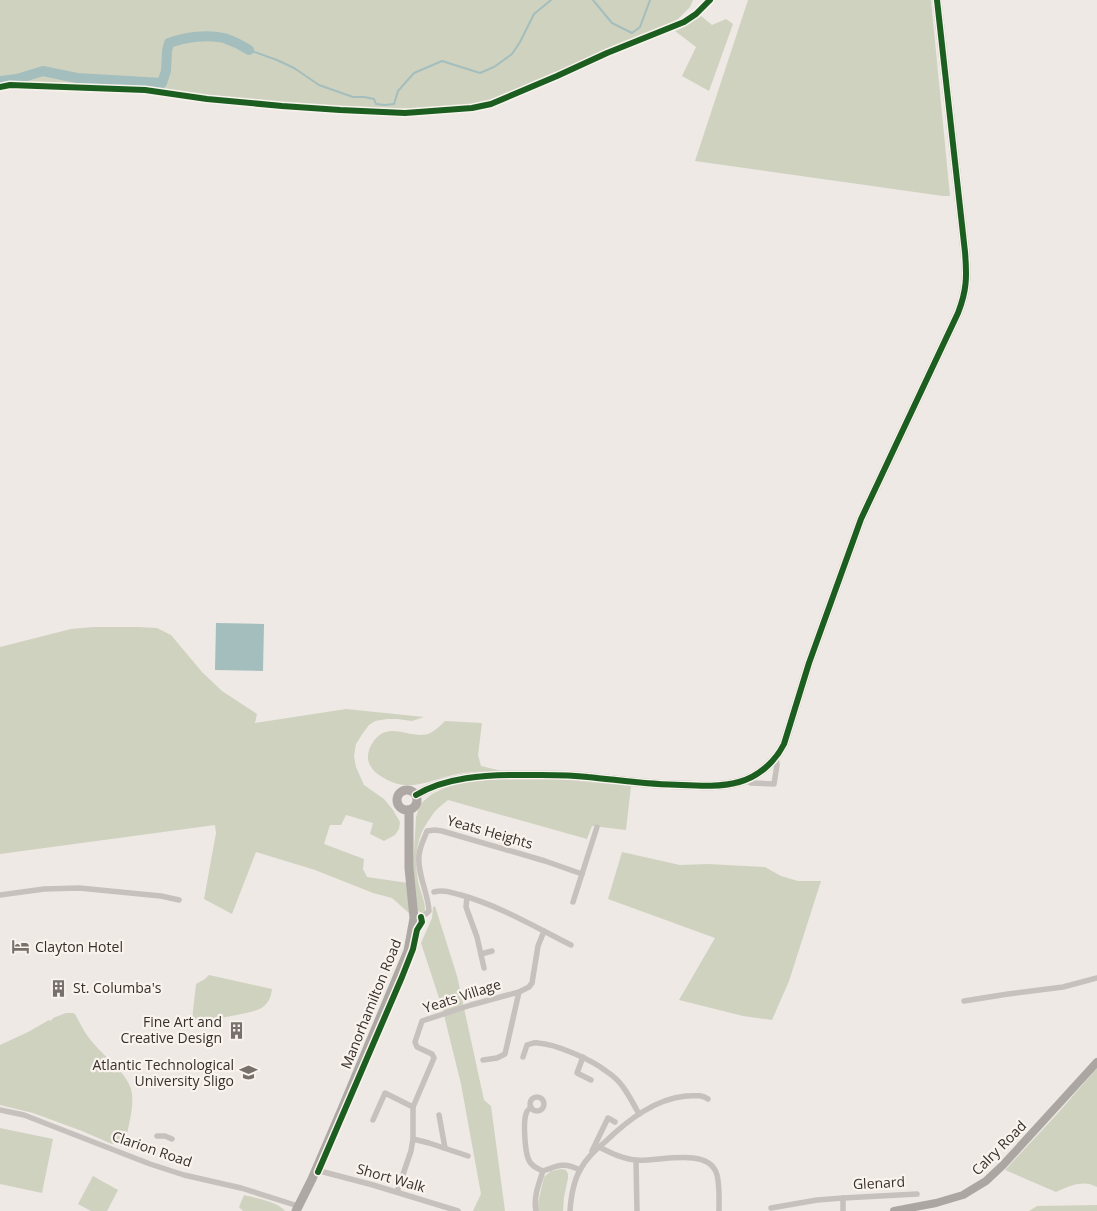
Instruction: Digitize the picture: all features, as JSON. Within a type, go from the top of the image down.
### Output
[{"type":"highway","points":[[416,795],[430,788],[461,779],[487,775],[572,776],[684,786],[725,785],[752,778],[766,768],[776,757],[784,744],[809,663],[861,518],[958,313],[965,294],[965,252],[938,0]]},
{"type":"highway","points":[[407,789],[416,795],[416,804],[409,810],[402,809],[398,804],[398,794],[403,790],[407,789]]},
{"type":"highway","name":"Manorhamilton Road","points":[[297,1209],[316,1170],[408,950],[414,918],[409,868],[409,810]]},
{"type":"main road","name":"Calry Road","points":[[894,1211],[936,1203],[963,1194],[986,1181],[1003,1165],[1097,1062]]},
{"type":"street","points":[[0,87],[145,90],[207,99],[282,106],[405,113],[472,108],[490,104],[557,76],[607,52],[684,22],[696,14],[710,0]]},
{"type":"street","points":[[744,780],[751,783],[774,784],[777,765],[776,757]]},
{"type":"street","points":[[573,902],[597,827]]},
{"type":"street","name":"Yeats Heights","points":[[414,918],[426,915],[429,911],[421,876],[419,854],[422,841],[430,830],[442,831],[545,861],[582,874]]},
{"type":"street","points":[[0,895],[44,889],[78,888],[161,896],[179,900]]},
{"type":"street","points":[[434,892],[441,890],[467,897],[509,913],[572,945]]},
{"type":"street","name":"Yeats Village","points":[[467,897],[466,906],[477,937],[484,968]]},
{"type":"street","name":"Yeats Village","points":[[397,1192],[411,1151],[413,1107],[434,1058],[432,1054],[417,1047],[415,1042],[422,1021],[519,992],[529,987],[532,983],[538,946],[544,931]]},
{"type":"street","points":[[481,954],[492,951]]},
{"type":"street","points":[[964,1001],[1063,987],[1097,978]]},
{"type":"street","name":"Yeats Village","points":[[483,1060],[497,1058],[505,1054],[519,992]]},
{"type":"street","points":[[523,1057],[527,1046],[538,1042],[582,1057],[607,1071],[623,1087],[639,1114]]},
{"type":"street","points":[[582,1057],[577,1073],[591,1080]]},
{"type":"street","points":[[373,1120],[385,1092],[413,1107]]},
{"type":"street","points":[[591,1154],[639,1114],[662,1102],[681,1097],[704,1096],[708,1099]]},
{"type":"street","points":[[531,1107],[527,1111],[524,1122],[528,1158],[531,1164],[542,1171],[565,1164],[580,1170]]},
{"type":"street","name":"Clarion Road","points":[[0,1110],[24,1115],[167,1169],[241,1188],[297,1209]]},
{"type":"street","points":[[439,1115],[445,1148]]},
{"type":"street","points":[[570,1211],[572,1196],[580,1170],[591,1154],[608,1118],[615,1122]]},
{"type":"street","points":[[157,1136],[165,1136],[172,1139]]},
{"type":"street","points":[[412,1139],[468,1156]]},
{"type":"street","points":[[599,1147],[617,1155],[636,1160],[697,1158],[710,1163],[716,1172],[718,1182],[719,1211]]},
{"type":"street","points":[[636,1160],[637,1211]]},
{"type":"street","name":"Short Walk","points":[[316,1170],[458,1211]]},
{"type":"street","points":[[536,1211],[536,1200],[542,1171]]},
{"type":"street","name":"Glenard","points":[[771,1208],[816,1200],[916,1194]]},
{"type":"street","name":"Glenard","points":[[842,1198],[843,1211]]},
{"type":"green space","points":[[0,0],[693,0],[690,7],[676,21],[642,39],[605,51],[489,101],[465,105],[393,109],[254,102],[146,86],[8,81],[0,83]]},
{"type":"green space","points":[[748,0],[931,0],[950,196],[695,161]]},
{"type":"green space","points":[[701,16],[712,25],[726,19],[733,24],[709,91],[682,76],[696,47],[675,31]]},
{"type":"green space","points":[[94,627],[157,628],[171,635],[202,672],[222,691],[257,714],[255,723],[346,709],[424,717],[412,721],[387,719],[375,721],[369,725],[356,744],[354,756],[356,767],[364,785],[384,799],[400,822],[399,829],[395,835],[384,841],[370,834],[373,823],[346,815],[341,825],[330,825],[324,844],[364,859],[363,869],[367,877],[408,883],[410,914],[392,898],[373,893],[315,870],[256,852],[232,914],[204,899],[216,833],[215,825],[0,854],[0,647],[71,629]]},
{"type":"green space","points":[[445,721],[482,723],[478,755],[481,766],[502,771],[464,773],[422,784],[401,785],[377,773],[371,767],[368,761],[369,749],[374,740],[381,734],[393,731],[424,735],[430,733]]},
{"type":"green space","points":[[558,779],[631,786],[626,830],[592,826],[587,839],[448,800],[433,814],[419,840],[416,856],[417,872],[425,911],[421,913],[417,910],[413,868],[416,817],[420,804],[432,794],[447,787],[476,780]]},
{"type":"green space","points":[[622,852],[680,865],[708,864],[765,867],[781,876],[798,881],[821,881],[789,981],[772,1020],[743,1016],[679,1000],[715,938],[608,899]]},
{"type":"green space","points":[[435,906],[457,976],[484,1100],[491,1106],[505,1211],[473,1211],[481,1194],[461,1084],[442,1007],[421,943],[432,918],[433,907]]},
{"type":"green space","points":[[209,975],[272,989],[270,997],[267,1003],[258,1010],[217,1018],[192,1020],[196,984]]},
{"type":"green space","points":[[66,1013],[75,1014],[83,1029],[98,1049],[129,1083],[132,1095],[132,1108],[126,1139],[121,1142],[112,1144],[33,1113],[0,1105],[0,1045]]},
{"type":"green space","points":[[1097,1068],[1097,1187],[1081,1183],[1056,1192],[1005,1170],[1058,1113]]},
{"type":"green space","points":[[0,1128],[53,1139],[42,1193],[0,1184]]},
{"type":"green space","points":[[566,1170],[568,1174],[563,1211],[538,1211],[537,1207],[544,1177],[551,1171]]},
{"type":"green space","points":[[93,1176],[118,1190],[107,1211],[91,1211],[78,1204]]},
{"type":"green space","points":[[244,1195],[278,1205],[285,1211],[243,1211],[239,1207]]},
{"type":"green space","points":[[1097,1205],[1097,1211],[1029,1211],[1037,1206]]},
{"type":"water","points":[[216,623],[264,624],[263,671],[215,670]]},
{"type":"waterway","points":[[249,50],[294,68],[319,85],[353,97],[374,99],[376,104],[394,104],[398,91],[414,73],[442,61],[480,73],[494,67],[512,54],[534,14],[551,0]]},
{"type":"waterway","points":[[593,0],[612,23],[632,33],[640,27],[650,0]]},
{"type":"waterway","points":[[0,81],[17,79],[43,71],[77,78],[162,83],[166,71],[169,43],[182,39],[210,36],[231,40],[249,50]]},
{"type":"cycle path","points":[[0,87],[10,85],[145,90],[207,99],[282,106],[405,113],[472,108],[491,104],[607,53],[684,22],[696,14],[710,0]]},
{"type":"cycle path","points":[[416,795],[440,784],[466,778],[506,775],[571,775],[658,784],[725,785],[746,780],[759,773],[771,763],[780,751],[784,744],[809,663],[861,519],[958,313],[965,290],[965,252],[937,0]]},
{"type":"cycle path","points":[[318,1172],[402,977],[413,949],[417,930],[422,922],[421,917]]},
{"type":"place","name":"Clayton Hotel","points":[[21,947]]},
{"type":"place","name":"St. Columba's","points":[[59,988]]},
{"type":"place","name":"Fine Art and Creative Design","points":[[236,1030]]},
{"type":"place","name":"Atlantic Technological University Sligo","points":[[248,1073]]}]
